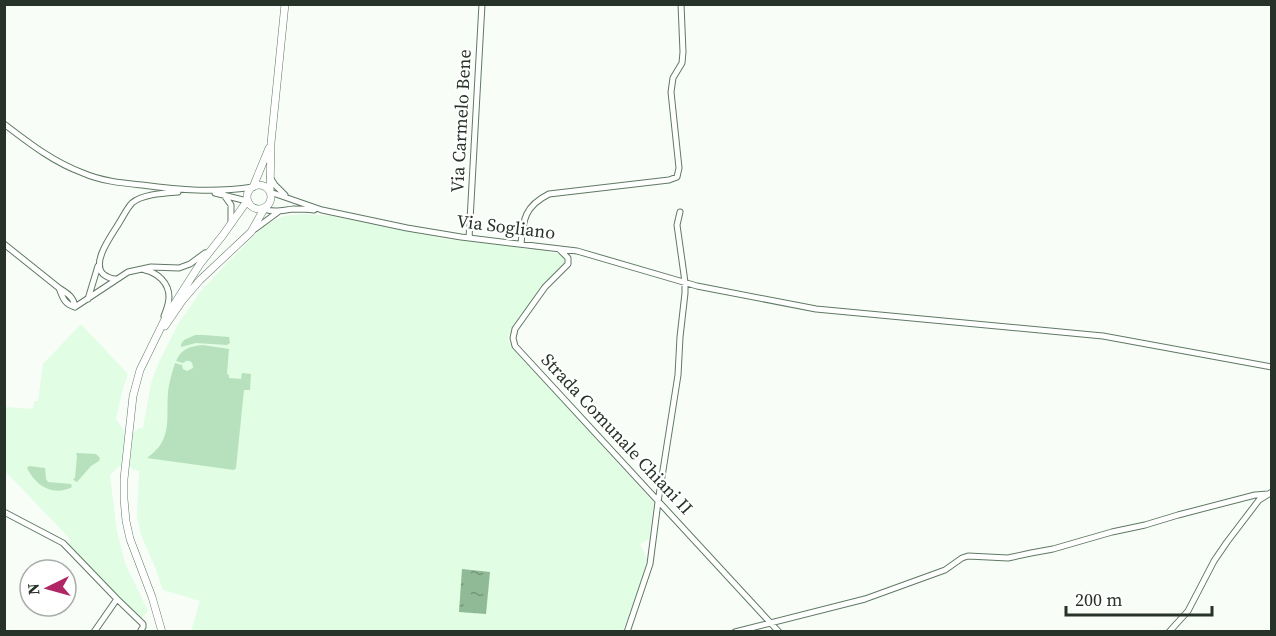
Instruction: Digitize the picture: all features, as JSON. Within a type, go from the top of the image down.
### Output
[{"type":"main road","points":[[155,341],[182,301],[200,280],[251,232],[270,203],[271,143],[285,4]]},
{"type":"main road","points":[[162,632],[152,597],[130,539],[123,499],[133,396],[140,370],[166,317],[200,264],[247,201],[247,193],[253,187],[271,143]]},
{"type":"main road","name":"Via Sogliano","points":[[253,187],[260,185],[270,191]]},
{"type":"main road","name":"Via Sogliano","points":[[247,201],[252,208],[264,209]]},
{"type":"street","name":"Via Carmelo Bene","points":[[470,238],[482,4]]},
{"type":"street","points":[[521,244],[523,223],[529,209],[537,200],[549,194],[669,180],[677,177],[679,168],[671,92],[673,78],[682,63],[681,4]]},
{"type":"street","name":"Via Sogliano","points":[[4,124],[61,164],[106,180],[186,190],[236,190],[253,187]]},
{"type":"street","points":[[270,177],[288,199]]},
{"type":"street","points":[[86,301],[103,251],[132,204],[160,194],[186,190]]},
{"type":"street","name":"Via Sogliano","points":[[207,191],[247,201]]},
{"type":"street","name":"Via Sogliano","points":[[270,191],[322,210],[406,228],[577,251],[697,286],[816,309],[1102,336],[1272,367]]},
{"type":"street","points":[[224,195],[231,205],[231,224]]},
{"type":"street","name":"Via Sogliano","points":[[264,209],[279,212],[293,209],[322,210]]},
{"type":"street","points":[[251,232],[279,212]]},
{"type":"street","points":[[627,632],[650,564],[678,375],[685,282],[677,225],[680,212]]},
{"type":"street","points":[[59,288],[68,306],[75,307],[129,272],[151,267],[179,268],[190,264],[199,259],[223,236]]},
{"type":"street","points":[[4,244],[59,288],[72,297],[86,301]]},
{"type":"street","name":"Strada Comunale Chiani II","points":[[559,249],[568,258],[568,264],[545,287],[515,329],[514,346],[779,632]]},
{"type":"street","points":[[99,262],[100,270],[106,276],[118,279]]},
{"type":"street","points":[[140,269],[158,275],[168,289],[169,298],[159,331]]},
{"type":"street","points":[[72,297],[75,307]]},
{"type":"street","points":[[735,632],[865,599],[945,570],[968,556],[1008,558],[1031,554],[1270,493]]},
{"type":"street","points":[[1169,632],[1188,611],[1214,561],[1227,542],[1260,500],[1270,493]]},
{"type":"street","points":[[4,512],[63,543],[143,624],[140,632]]},
{"type":"street","points":[[94,632],[117,599]]},
{"type":"shaded area","points":[[303,214],[331,216],[445,239],[549,251],[549,253],[558,253],[566,260],[566,263],[541,287],[510,332],[508,339],[654,503],[649,539],[640,544],[647,559],[623,631],[191,631],[200,601],[163,590],[141,535],[137,516],[139,471],[122,464],[110,475],[117,532],[125,563],[148,611],[141,619],[68,545],[71,540],[5,471],[5,409],[7,407],[33,409],[34,401],[38,401],[43,364],[81,324],[128,374],[116,419],[124,431],[134,432],[143,428],[151,383],[159,362],[178,324],[201,291],[263,227],[284,216]]},
{"type":"shaded area","points":[[195,335],[229,337],[230,343],[227,345],[196,343],[181,347],[184,340]]},
{"type":"shaded area","points":[[203,345],[229,349],[227,374],[229,378],[241,379],[242,373],[251,374],[250,390],[244,390],[234,470],[147,458],[161,444],[165,436],[168,388],[175,363],[182,365],[187,371],[193,368],[190,361],[183,363],[176,361],[186,349]]},
{"type":"shaded area","points":[[76,453],[96,454],[100,458],[77,482],[73,479],[75,478]]},
{"type":"shaded area","points":[[29,466],[45,468],[48,482],[71,484],[72,487],[58,491],[46,488],[35,480],[27,468]]},
{"type":"water","points":[[462,569],[490,572],[486,614],[459,612]]}]
